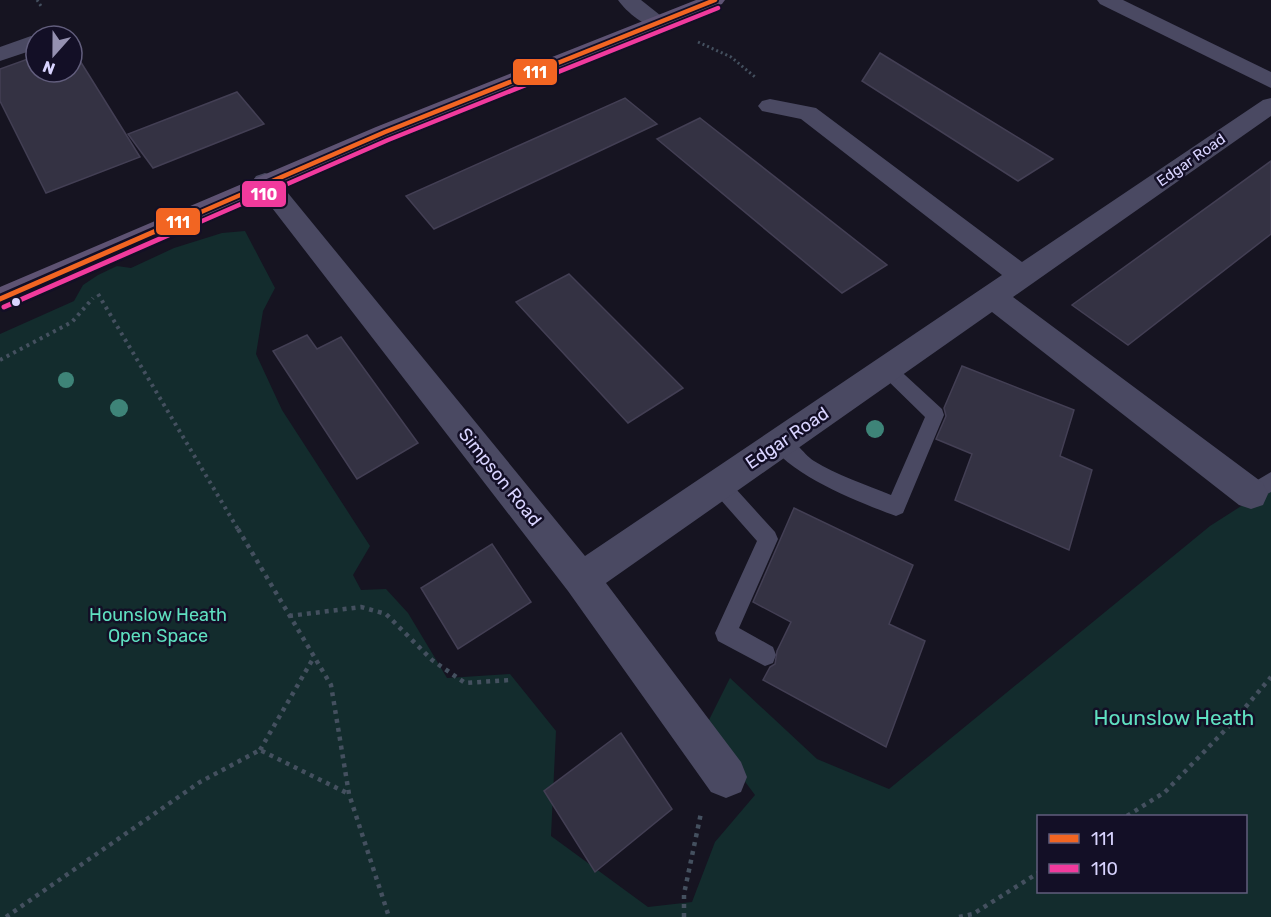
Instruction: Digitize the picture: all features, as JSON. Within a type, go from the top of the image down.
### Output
[{"type":"main road","points":[[0,299],[265,182],[715,0]]},
{"type":"street","points":[[628,0],[663,21]]},
{"type":"street","points":[[1107,0],[1271,81]]},
{"type":"street","points":[[0,54],[24,46]]},
{"type":"street","name":"Edgar Road","points":[[581,579],[1271,105]]},
{"type":"street","points":[[770,106],[808,113],[1023,277]]},
{"type":"street","name":"Simpson Road","points":[[265,182],[581,579],[719,767]]},
{"type":"street","points":[[992,296],[1261,487]]},
{"type":"lane","points":[[780,442],[807,467],[896,507],[935,415],[887,369]]},
{"type":"lane","points":[[719,484],[768,538],[726,633],[765,655]]},
{"type":"path","points":[[37,0],[41,6]]},
{"type":"path","points":[[663,21],[689,38],[739,63],[760,81],[770,106]]},
{"type":"path","points":[[79,264],[331,685],[349,794],[389,917]]},
{"type":"path","points":[[0,360],[72,322],[97,293]]},
{"type":"path","points":[[289,616],[361,607],[386,614],[432,660],[465,683],[510,680]]},
{"type":"path","points":[[6,917],[200,782],[260,750],[314,657]]},
{"type":"path","points":[[1129,815],[1165,792],[1232,723],[1271,677]]},
{"type":"path","points":[[260,750],[349,794]]},
{"type":"path","points":[[684,917],[684,894],[719,767]]},
{"type":"path","points":[[958,917],[973,914],[1037,874]]},
{"type":"green space","points":[[245,231],[275,288],[263,311],[256,354],[282,410],[370,546],[353,575],[361,590],[386,589],[408,613],[447,678],[510,674],[556,731],[551,836],[648,907],[692,902],[715,842],[755,795],[705,728],[730,678],[817,759],[889,789],[1210,526],[1271,487],[1271,917],[0,917],[0,334],[74,301],[83,285],[98,275],[117,266],[131,268],[174,248],[222,233]]},
{"type":"building","points":[[880,53],[1053,159],[1018,181],[862,81]]},
{"type":"building","points":[[24,60],[24,84],[84,84],[84,67],[140,157],[46,193],[0,101],[0,69]]},
{"type":"building","points":[[237,92],[264,124],[153,168],[128,134]]},
{"type":"building","points":[[625,98],[657,124],[434,229],[406,196]]},
{"type":"building","points":[[700,118],[887,265],[842,293],[657,139]]},
{"type":"building","points":[[1271,161],[1271,234],[1128,345],[1072,305]]},
{"type":"building","points":[[569,274],[683,388],[628,423],[516,302]]},
{"type":"building","points":[[307,335],[317,349],[341,337],[418,443],[357,479],[273,351]]},
{"type":"building","points":[[962,366],[1074,410],[1060,456],[1092,470],[1069,550],[955,500],[972,454],[936,439],[946,416],[944,408]]},
{"type":"building","points":[[794,508],[913,565],[889,624],[925,641],[886,747],[763,680],[770,667],[775,664],[777,651],[791,622],[753,602]]},
{"type":"building","points":[[492,544],[531,602],[458,649],[421,588]]},
{"type":"building","points":[[621,733],[672,809],[595,872],[544,791]]},
{"type":"transit line","name":"111","points":[[0,299],[385,132],[715,0]]},
{"type":"transit line","name":"110","points":[[4,307],[388,140],[718,8]]},
{"type":"park label","name":"Hounslow Heath Open Space","points":[[158,625]]},
{"type":"park label","name":"Hounslow Heath","points":[[1174,718]]}]
